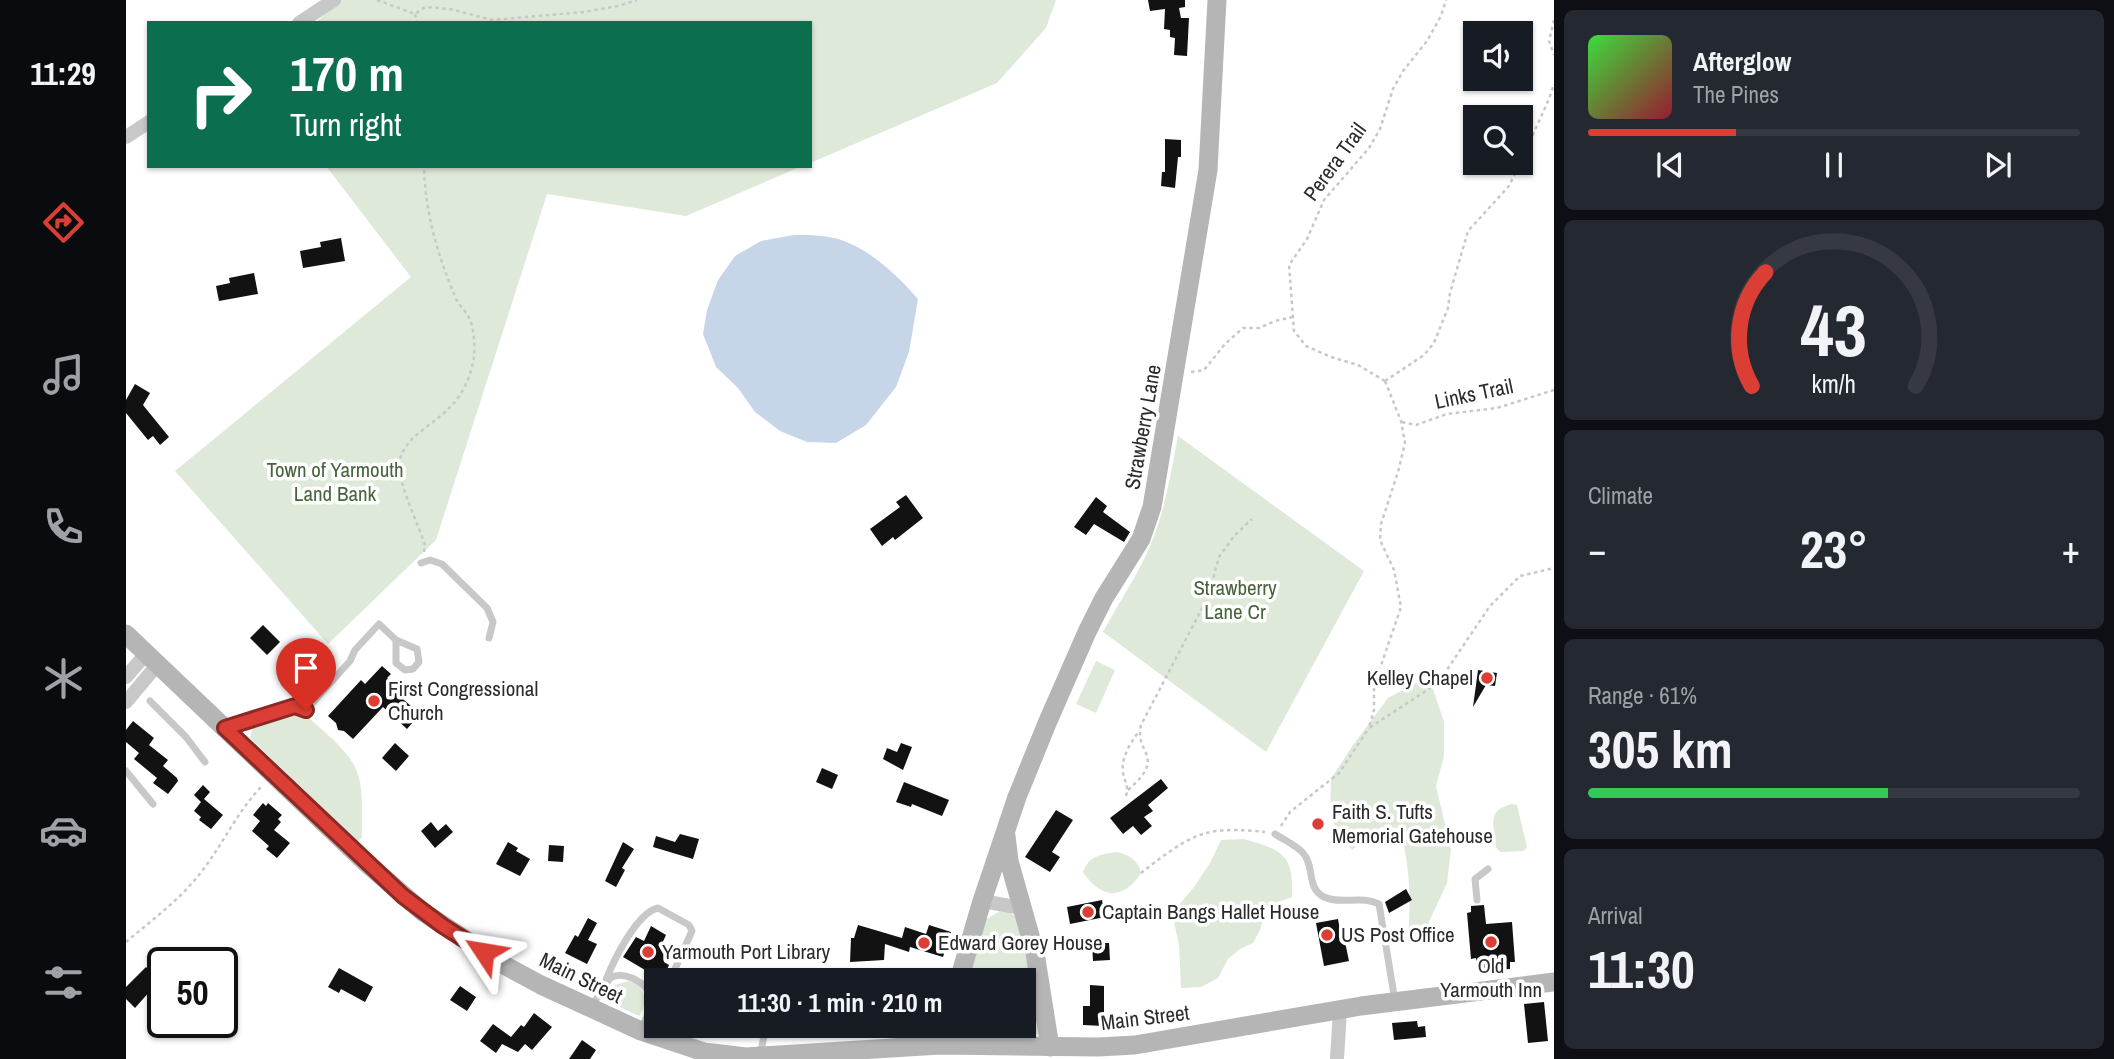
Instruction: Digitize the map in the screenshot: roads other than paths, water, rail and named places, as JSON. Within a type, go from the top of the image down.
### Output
[{"type":"main road","name":"Strawberry Lane","points":[[962,968],[1006,831],[1048,721],[1087,632],[1145,529],[1155,494],[1210,151],[1217,0]]},
{"type":"main road","name":"Main Street","points":[[126,634],[364,861],[424,912],[504,965],[590,1009],[641,1031],[704,1052],[760,1057],[815,1056],[940,1045],[1135,1045],[1395,1001],[1554,982]]},
{"type":"main road","name":"Strawberry Lane","points":[[1006,831],[1007,855],[1035,953],[1050,1047]]},
{"type":"main road","points":[[940,1045],[942,1038]]},
{"type":"street","points":[[302,21],[334,0]]},
{"type":"street","points":[[126,137],[147,123]]},
{"type":"street","points":[[126,677],[152,659]]},
{"type":"street","points":[[126,702],[152,659]]},
{"type":"street","points":[[982,901],[1023,908]]},
{"type":"street","points":[[1337,1059],[1340,1010]]},
{"type":"lane","points":[[421,563],[430,561],[442,564],[487,607],[494,622],[489,638]]},
{"type":"lane","points":[[225,728],[295,706],[306,710],[379,624],[396,640],[417,649],[419,662],[413,669],[401,669],[396,663],[396,640]]},
{"type":"lane","points":[[150,701],[186,737],[205,762]]},
{"type":"lane","points":[[126,771],[153,804]]},
{"type":"lane","points":[[1275,834],[1303,853],[1309,862],[1312,882],[1323,897],[1372,900],[1379,904],[1395,1001]]},
{"type":"lane","points":[[1477,900],[1475,879],[1488,869]]},
{"type":"lane","points":[[590,1009],[628,936],[652,910],[658,908],[689,925],[692,931],[675,968]]},
{"type":"lane","points":[[605,982],[615,976],[625,975],[644,984]]},
{"type":"lane","points":[[641,1031],[644,1023]]},
{"type":"lane","points":[[760,1057],[764,1038]]},
{"type":"water","points":[[794,235],[832,238],[854,245],[884,266],[918,299],[909,352],[896,387],[866,425],[836,443],[807,442],[780,431],[755,412],[738,388],[716,367],[703,334],[707,310],[718,280],[735,256],[761,241]]},
{"type":"place","name":"Kelley Chapel","points":[[1487,678]]},
{"type":"place","name":"First Congressional Church","points":[[374,701]]},
{"type":"place","name":"Faith S. Tufts Memorial Gatehouse","points":[[1318,824]]},
{"type":"place","name":"Captain Bangs Hallet House","points":[[1088,912]]},
{"type":"place","name":"US Post Office","points":[[1327,935]]},
{"type":"place","name":"Old Yarmouth Inn","points":[[1491,942]]},
{"type":"place","name":"Edward Gorey House","points":[[924,943]]},
{"type":"place","name":"Yarmouth Port Library","points":[[648,952]]},
{"type":"park label","name":"Town of Yarmouth Land Bank","points":[[335,482]]},
{"type":"park label","name":"Strawberry Lane Cr","points":[[1235,600]]}]
